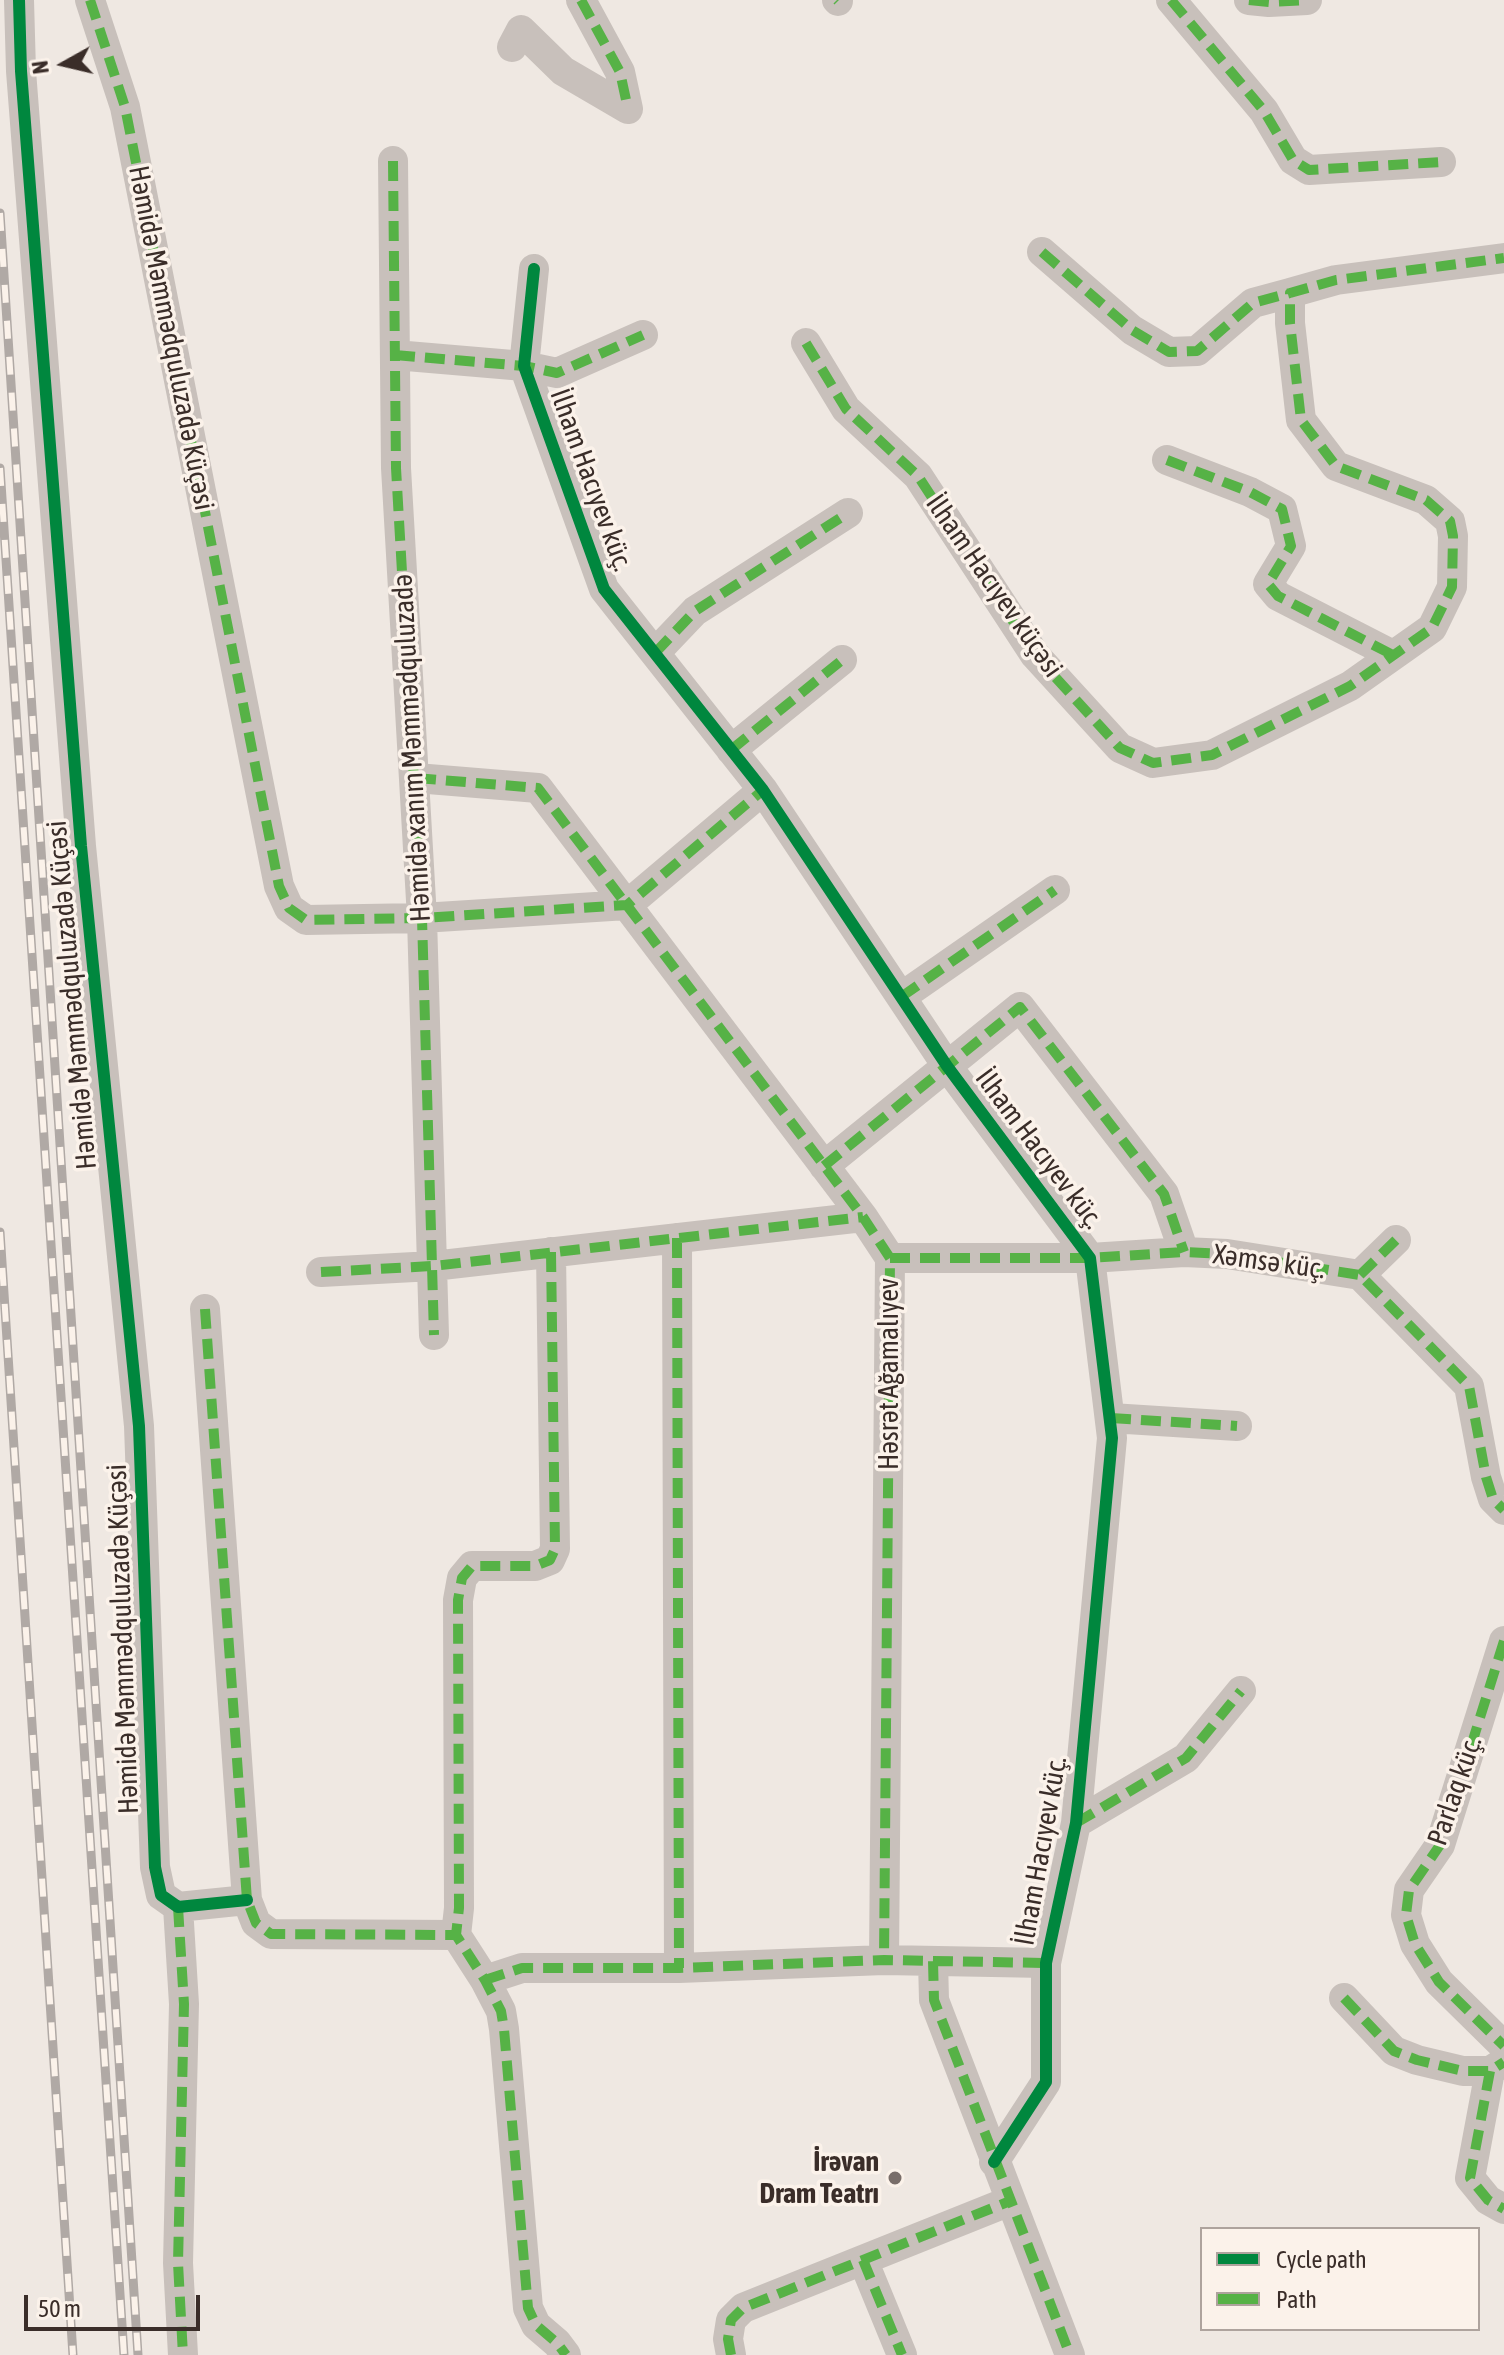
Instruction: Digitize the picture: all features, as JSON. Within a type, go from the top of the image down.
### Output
[{"type":"street","name":"Həmidə Məmmədquluzadə Küçəsi","points":[[19,0],[21,71],[79,815],[139,1426],[155,1867],[161,1895],[178,1907]]},
{"type":"street","name":"Həmidə Məmmədquluzadə Küçəsi","points":[[90,0],[125,107],[279,886],[289,908],[306,920],[422,918],[627,905]]},
{"type":"street","points":[[512,47],[521,30],[563,71],[628,109],[620,72],[581,0]]},
{"type":"street","points":[[1171,0],[1264,111],[1293,160],[1309,170],[1441,162]]},
{"type":"street","points":[[1249,0],[1307,0]]},
{"type":"street","name":"Həmidə xanım Məmmədquluzadə","points":[[393,161],[396,468],[416,778],[434,1335]]},
{"type":"street","points":[[1042,252],[1132,330],[1169,352],[1197,351],[1253,303],[1336,280],[1504,258]]},
{"type":"street","name":"İlham Hacıyev küç.","points":[[534,269],[524,366],[604,589],[763,790],[947,1066],[1090,1258],[1112,1438],[1076,1823],[1046,1963],[1046,2082],[994,2162]]},
{"type":"street","name":"İlham Hacıyev küçəsi","points":[[806,343],[846,409],[918,476],[1035,655],[1120,748],[1153,763],[1212,755],[1350,686],[1432,628],[1452,587],[1453,536],[1450,521],[1426,500],[1336,466],[1301,420],[1290,323],[1290,293]]},
{"type":"street","points":[[395,355],[524,366],[557,373],[643,335]]},
{"type":"street","points":[[1167,460],[1250,492],[1282,509],[1291,546],[1268,584],[1278,596],[1393,655]]},
{"type":"street","points":[[655,653],[695,611],[848,513]]},
{"type":"street","points":[[731,750],[842,660]]},
{"type":"street","name":"Həsrət Ağamalıyev","points":[[416,778],[538,788],[863,1217],[890,1258],[884,1960]]},
{"type":"street","points":[[627,905],[763,790]]},
{"type":"street","points":[[901,997],[1055,890]]},
{"type":"street","points":[[824,1166],[1020,1007],[1164,1194],[1184,1252]]},
{"type":"street","points":[[321,1272],[433,1266],[863,1217]]},
{"type":"street","points":[[677,1238],[679,1968]]},
{"type":"street","points":[[1360,1275],[1396,1240]]},
{"type":"street","points":[[551,1252],[555,1549],[550,1560],[535,1566],[472,1566],[462,1578],[458,1600],[459,1908],[456,1935],[501,2011],[528,2308],[536,2325],[566,2355]]},
{"type":"street","name":"Xəmsə küç.","points":[[890,1258],[1090,1258],[1184,1252],[1227,1254],[1360,1275],[1469,1386],[1486,1477],[1493,1499],[1504,1510]]},
{"type":"street","points":[[205,1309],[247,1900],[256,1923],[271,1934],[456,1935]]},
{"type":"street","points":[[1111,1418],[1237,1426]]},
{"type":"street","name":"Parlaq küç.","points":[[1499,2060],[1439,1982],[1415,1944],[1406,1915],[1409,1890],[1440,1845],[1504,1641]]},
{"type":"street","points":[[1076,1823],[1186,1758],[1241,1691]]},
{"type":"street","points":[[183,2355],[178,2263],[184,2004],[178,1907],[247,1900]]},
{"type":"street","points":[[485,1980],[522,1968],[679,1968],[884,1960],[1046,1963]]},
{"type":"street","points":[[933,1961],[934,2000],[1070,2355]]},
{"type":"street","points":[[1344,1998],[1394,2051],[1463,2071],[1499,2060]]},
{"type":"street","points":[[1499,2060],[1470,2178],[1488,2200],[1504,2209]]},
{"type":"street","points":[[731,2355],[728,2339],[731,2320],[743,2308],[1010,2201]]},
{"type":"street","points":[[863,2260],[902,2355]]},
{"type":"railway","points":[[0,213],[138,2355]]},
{"type":"railway","points":[[0,468],[124,2355]]},
{"type":"railway","points":[[0,1232],[73,2355]]},
{"type":"marked path","points":[[90,0],[125,107],[279,886],[289,908],[306,920],[422,918],[627,905],[763,790]]},
{"type":"marked path","points":[[581,0],[620,72],[628,109]]},
{"type":"marked path","points":[[1171,0],[1264,111],[1293,160],[1309,170],[1441,162]]},
{"type":"marked path","points":[[1249,0],[1307,0]]},
{"type":"marked path","points":[[393,161],[396,468],[422,918],[434,1335]]},
{"type":"marked path","points":[[1042,252],[1132,330],[1169,352],[1197,351],[1253,303],[1290,293]]},
{"type":"marked path","points":[[806,343],[846,409],[918,476],[1035,655],[1120,748],[1153,763],[1212,755],[1350,686],[1432,628],[1452,587],[1453,536],[1450,521],[1426,500],[1336,466],[1301,420],[1290,323],[1290,293],[1336,280],[1504,258]]},
{"type":"marked path","points":[[395,355],[524,366],[557,373],[643,335]]},
{"type":"marked path","points":[[1167,460],[1250,492],[1282,509],[1291,546],[1268,584],[1278,596],[1393,655]]},
{"type":"marked path","points":[[655,653],[695,611],[848,513]]},
{"type":"marked path","points":[[731,750],[842,660]]},
{"type":"marked path","points":[[416,778],[538,788],[863,1217],[890,1258],[884,1960]]},
{"type":"marked path","points":[[901,997],[1055,890]]},
{"type":"marked path","points":[[824,1166],[1020,1007],[1164,1194],[1184,1252]]},
{"type":"marked path","points":[[321,1272],[433,1266],[863,1217]]},
{"type":"marked path","points":[[677,1238],[679,1968]]},
{"type":"marked path","points":[[1360,1275],[1396,1240]]},
{"type":"marked path","points":[[551,1252],[555,1549],[550,1560],[535,1566],[472,1566],[462,1578],[458,1600],[459,1908],[456,1935],[501,2011],[528,2308],[536,2325],[566,2355]]},
{"type":"marked path","points":[[890,1258],[1090,1258],[1184,1252],[1227,1254],[1360,1275],[1469,1386],[1486,1477],[1493,1499],[1504,1510]]},
{"type":"marked path","points":[[205,1309],[247,1900],[256,1923],[271,1934],[456,1935]]},
{"type":"marked path","points":[[1111,1418],[1237,1426]]},
{"type":"marked path","points":[[1504,1641],[1440,1845],[1409,1890],[1406,1915],[1415,1944],[1439,1982],[1504,2046]]},
{"type":"marked path","points":[[1076,1823],[1186,1758],[1241,1691]]},
{"type":"marked path","points":[[178,1907],[184,2004],[178,2263],[183,2355]]},
{"type":"marked path","points":[[485,1980],[522,1968],[679,1968],[884,1960],[1046,1963]]},
{"type":"marked path","points":[[933,1961],[934,2000],[1070,2355]]},
{"type":"marked path","points":[[1344,1998],[1394,2051],[1463,2071],[1490,2071],[1504,2062]]},
{"type":"marked path","points":[[1490,2071],[1470,2178],[1488,2200],[1504,2209]]},
{"type":"marked path","points":[[731,2355],[728,2339],[731,2320],[743,2308],[1010,2201]]},
{"type":"marked path","points":[[863,2260],[902,2355]]},
{"type":"cycle path","points":[[19,0],[21,71],[81,846],[139,1426],[155,1867],[161,1895],[178,1907],[247,1900]]},
{"type":"cycle path","points":[[534,269],[524,366],[604,589],[763,790],[947,1066],[1090,1258],[1112,1438],[1076,1823],[1046,1963],[1046,2082],[994,2162]]},
{"type":"place","name":"İrəvan Dram Teatrı","points":[[895,2178]]}]
